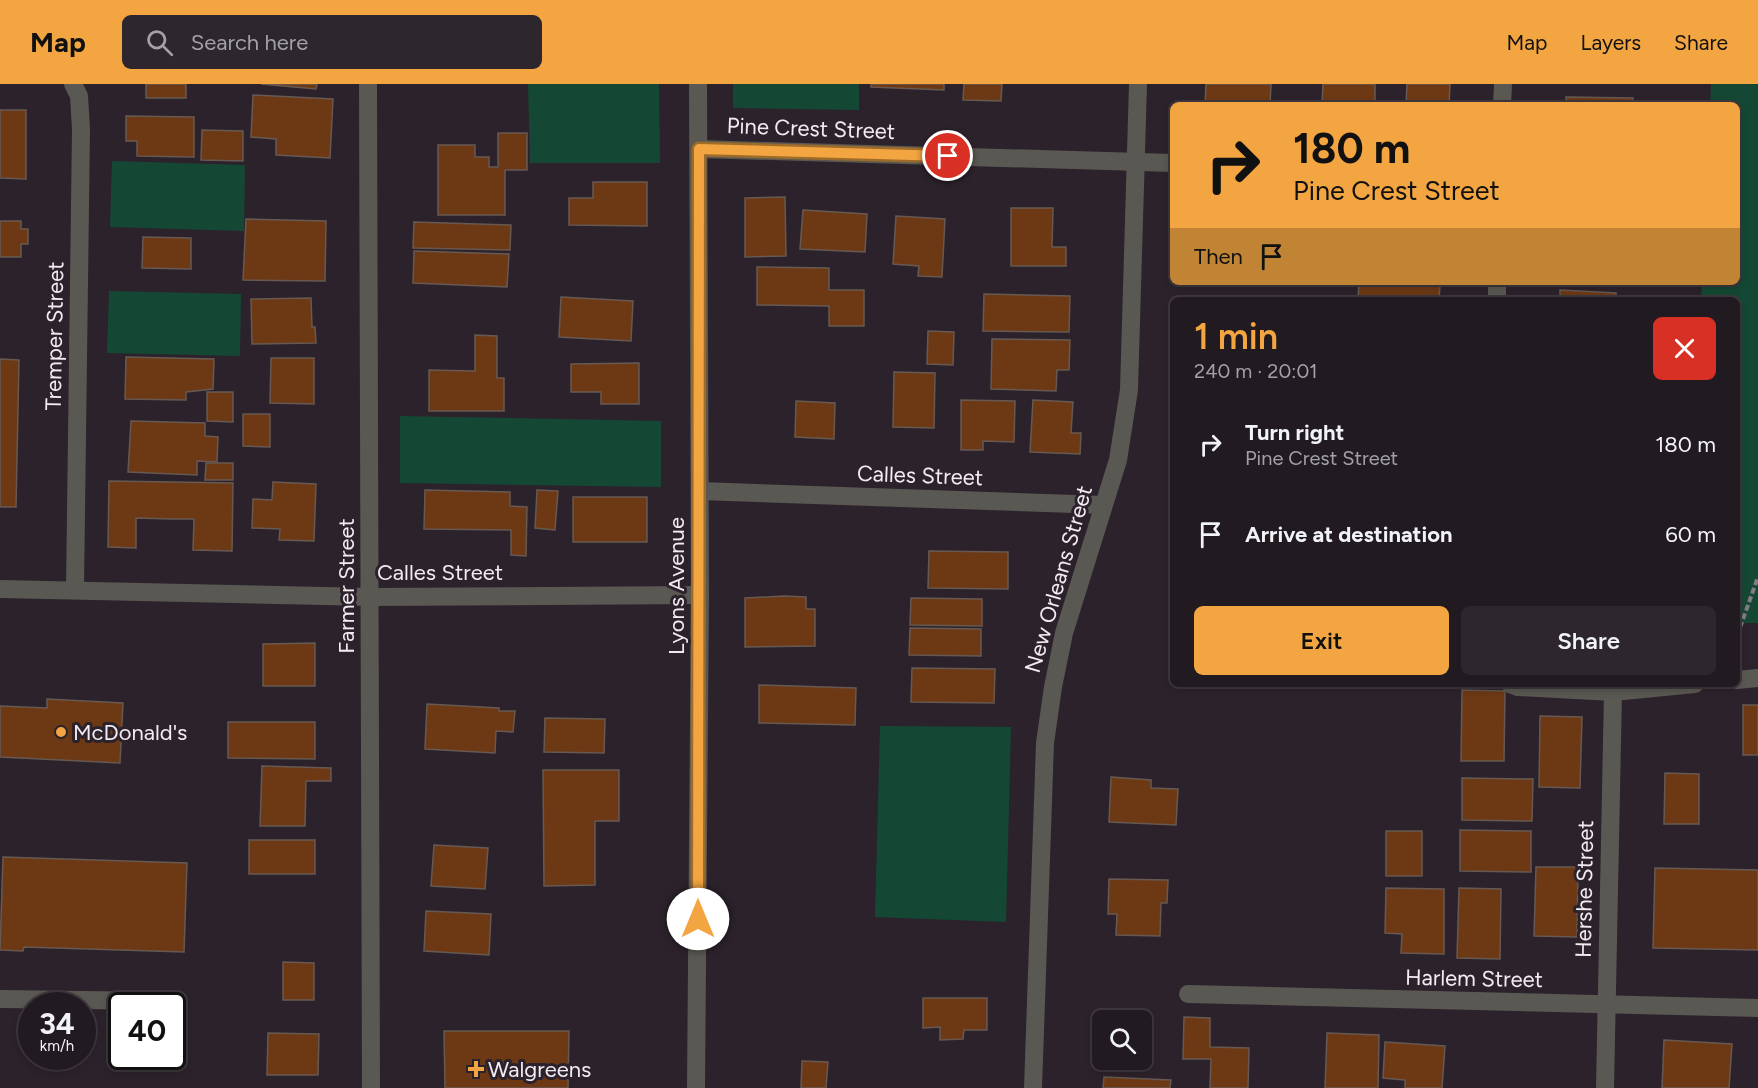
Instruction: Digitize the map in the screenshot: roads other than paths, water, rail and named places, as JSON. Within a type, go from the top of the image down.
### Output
[{"type":"street","name":"Tremper Street","points":[[73,84],[79,96],[81,129],[75,589]]},
{"type":"street","name":"Farmer Street","points":[[368,84],[371,1088]]},
{"type":"street","name":"Lyons Avenue","points":[[696,1088],[700,595],[698,84]]},
{"type":"street","name":"New Orleans Street","points":[[1032,1088],[1045,743],[1064,633],[1118,460],[1129,390],[1138,84]]},
{"type":"street","points":[[1502,102],[1503,84]]},
{"type":"street","name":"Pine Crest Street","points":[[699,149],[1170,163]]},
{"type":"street","name":"Calles Street","points":[[700,491],[1103,506]]},
{"type":"street","name":"Calles Street","points":[[0,589],[370,597],[700,595]]},
{"type":"street","points":[[1740,680],[1758,678]]},
{"type":"street","points":[[1530,687],[1613,692],[1664,687]]},
{"type":"street","name":"Hershe Street","points":[[1605,1088],[1613,692]]},
{"type":"street","name":"Harlem Street","points":[[1188,994],[1758,1008]]},
{"type":"street","points":[[0,999],[108,1000]]},
{"type":"place","name":"McDonald's","points":[[61,732]]},
{"type":"place","name":"Walgreens","points":[[476,1069]]}]
